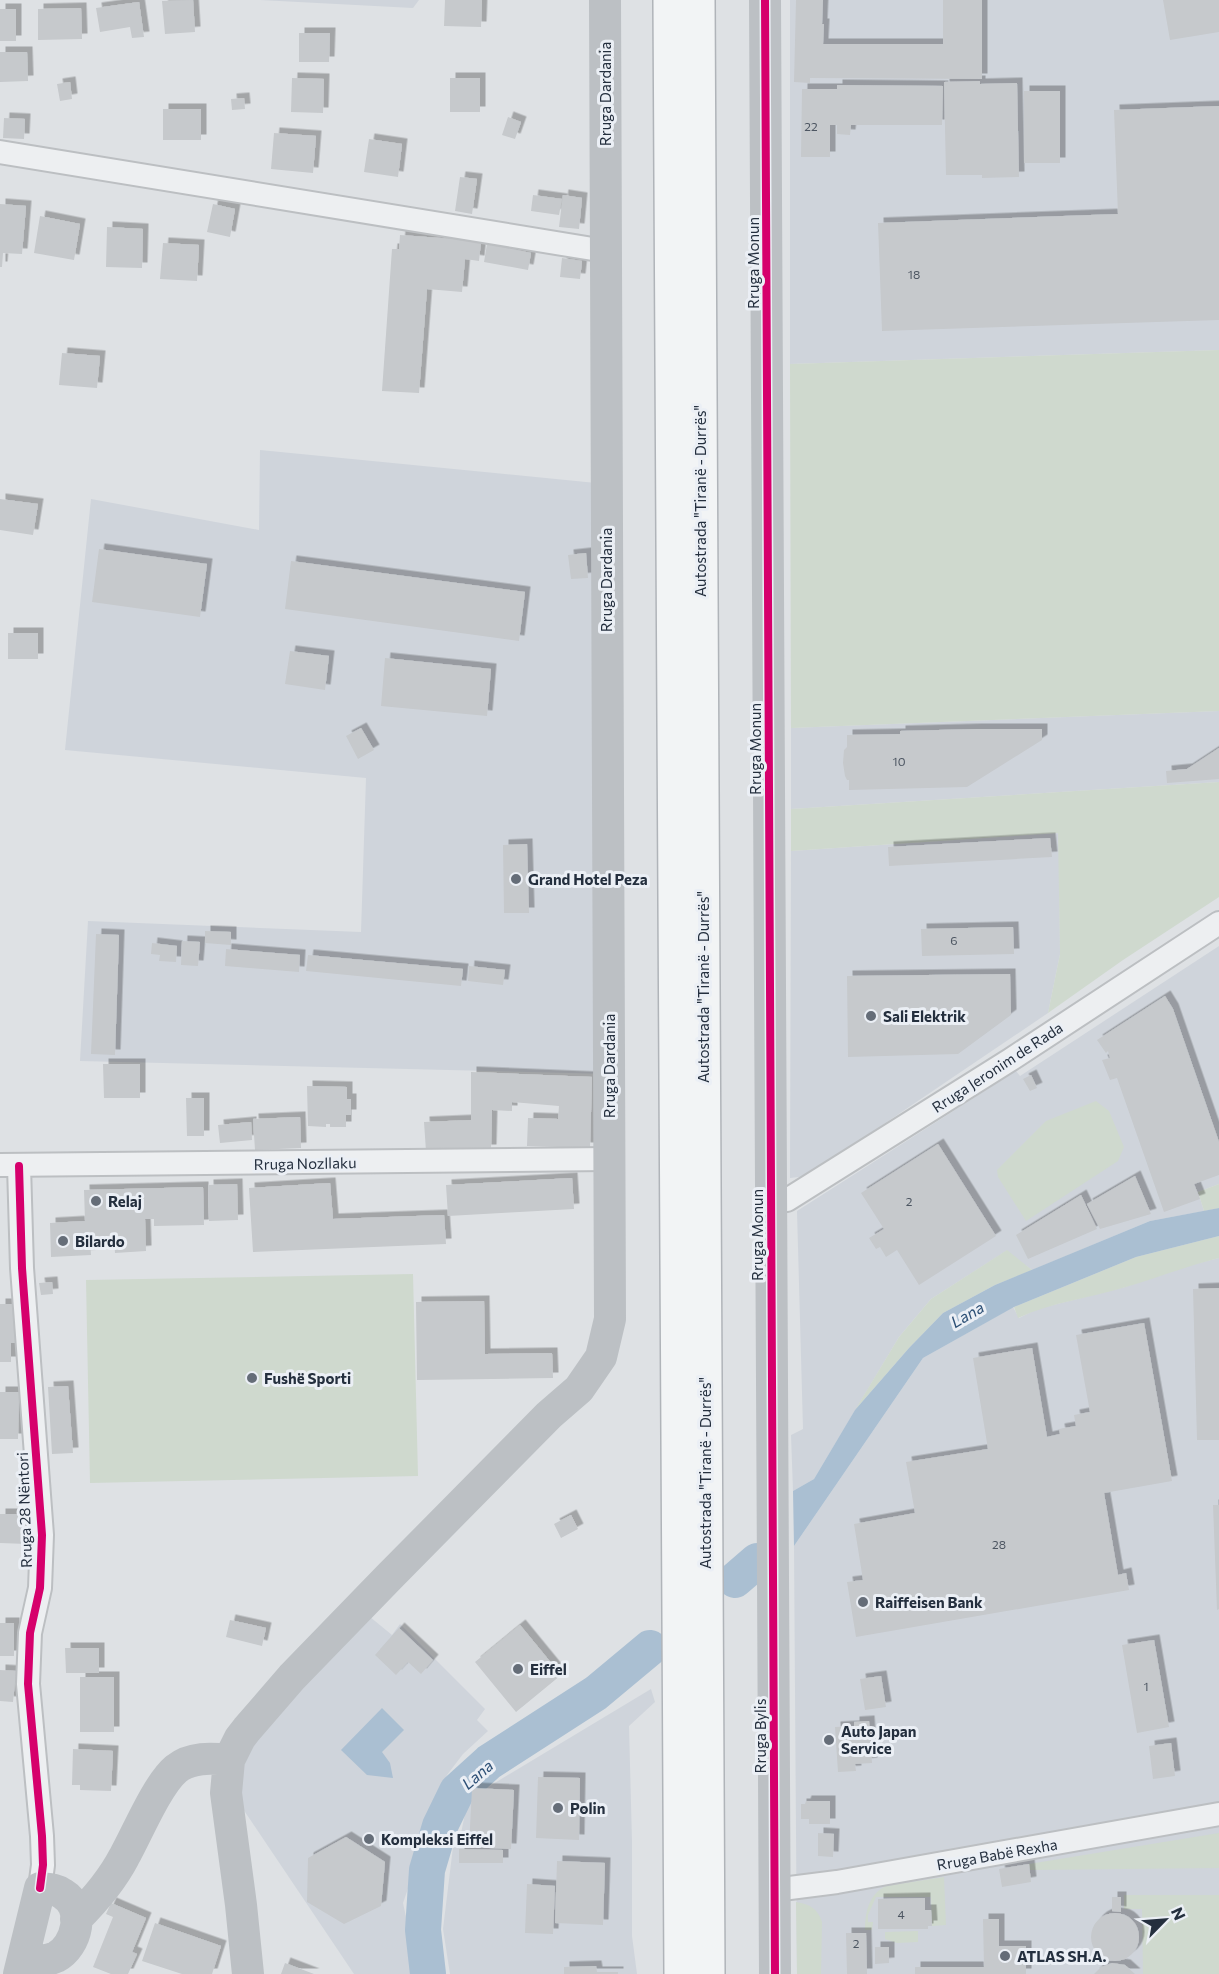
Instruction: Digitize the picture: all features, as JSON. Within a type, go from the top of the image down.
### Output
[{"type":"highway","name":"Autostrada \"Tiranë - Durrës\"","points":[[670,0],[681,1974]]},
{"type":"highway","name":"Autostrada \"Tiranë - Durrës\"","points":[[698,0],[708,1974]]},
{"type":"main road","name":"Rruga Dardania","points":[[229,1760],[247,1728],[292,1677],[549,1415],[579,1389],[601,1357],[610,1319],[605,0]]},
{"type":"main road","name":"Rruga Monun","points":[[765,0],[772,1499]]},
{"type":"main road","name":"Rruga Bylis","points":[[772,1499],[775,1974]]},
{"type":"main road","points":[[21,1966],[50,1959],[61,1953],[72,1940],[76,1929],[60,1900],[98,1896],[162,1788],[176,1770],[191,1761],[212,1758],[229,1760],[226,1793],[248,1974]]},
{"type":"main road","name":"Rruga 28 Nëntori","points":[[21,1966],[60,1900]]},
{"type":"street","points":[[0,152],[605,251]]},
{"type":"street","name":"Rruga Jeronim de Rada","points":[[771,1201],[787,1200],[1010,1060],[1219,923]]},
{"type":"street","name":"Rruga Nozllaku","points":[[9,1166],[609,1159]]},
{"type":"street","name":"Rruga 28 Nëntori","points":[[9,1166],[22,1268],[42,1535],[40,1588],[30,1633],[28,1683],[43,1865],[60,1900]]},
{"type":"street","name":"Rruga Babë Rexha","points":[[774,1890],[847,1881],[1219,1814]]},
{"type":"shaded area","points":[[260,0],[419,0],[413,8]]},
{"type":"shaded area","points":[[790,0],[1219,0],[1219,350],[790,364]]},
{"type":"shaded area","points":[[1219,350],[1219,711],[791,728],[790,364]]},
{"type":"shaded area","points":[[260,450],[606,484],[609,1074],[80,1061],[88,921],[361,932],[366,778],[65,750],[91,499],[259,530]]},
{"type":"shaded area","points":[[1219,711],[1219,782],[791,809],[791,728]]},
{"type":"shaded area","points":[[1219,782],[1219,897],[1048,1013],[1060,954],[1058,833],[791,851],[791,809]]},
{"type":"shaded area","points":[[1059,833],[1060,954],[1048,1013],[807,1176],[790,1178],[791,851]]},
{"type":"shaded area","points":[[1219,946],[1219,1184],[1198,1192],[1204,1211],[1150,1221],[1032,1270],[1006,1251],[931,1299],[899,1337],[814,1479],[793,1491],[791,1435],[803,1429],[797,1211],[1016,1071],[1020,1076]]},
{"type":"shaded area","points":[[1096,1101],[1109,1111],[1124,1147],[1118,1161],[1026,1221],[998,1177],[997,1170],[1046,1121]]},
{"type":"shaded area","points":[[1219,1184],[1219,1208],[1204,1211],[1198,1192]]},
{"type":"shaded area","points":[[1219,1236],[1219,1258],[1126,1287],[1044,1308],[1018,1318],[1014,1307],[1136,1257]]},
{"type":"shaded area","points":[[1007,1250],[1032,1270],[995,1285],[943,1313],[855,1410],[899,1337],[931,1299]]},
{"type":"shaded area","points":[[1219,1258],[1219,1974],[797,1974],[794,1546],[923,1358],[1013,1307],[1019,1318],[1037,1309],[1125,1287]]},
{"type":"shaded area","name":"Fushë Sporti","points":[[413,1274],[418,1476],[90,1483],[86,1280]]},
{"type":"shaded area","points":[[364,1612],[392,1635],[400,1624],[485,1709],[477,1720],[488,1731],[463,1754],[447,1775],[403,1903],[413,1960],[418,1974],[354,1974],[241,1806],[237,1789],[247,1745]]},
{"type":"shaded area","points":[[651,1689],[655,1702],[629,1726],[632,1936],[637,1974],[450,1974],[443,1929],[453,1847],[459,1843],[468,1799]]},
{"type":"shaded area","points":[[1219,1833],[1219,1868],[1030,1870],[1029,1864]]},
{"type":"shaded area","points":[[944,1877],[946,1925],[932,1926],[931,1897],[876,1897],[868,1915],[868,1922],[873,1922],[872,1930],[865,1930],[869,1904],[880,1889],[886,1886]]},
{"type":"shaded area","points":[[1124,1895],[1219,1895],[1219,1974],[1143,1974],[1142,1909],[1124,1909]]},
{"type":"shaded area","points":[[796,1902],[813,1908],[822,1922],[821,1974],[797,1974]]},
{"type":"shaded area","points":[[918,1931],[918,1942],[897,1943],[885,1939],[885,1932]]},
{"type":"water","points":[[1219,1208],[1219,1236],[1136,1257],[1014,1307],[923,1358],[794,1546],[793,1491],[814,1479],[855,1410],[943,1313],[995,1285],[1150,1221]]},
{"type":"water","points":[[382,1708],[404,1730],[382,1752],[390,1763],[393,1778],[367,1775],[341,1750]]},
{"type":"building","points":[[193,0],[195,32],[165,34],[162,1]]},
{"type":"building","points":[[445,0],[482,0],[481,27],[444,26]]},
{"type":"building","points":[[796,0],[823,0],[823,44],[943,44],[943,0],[982,0],[982,79],[810,78],[810,83],[794,82]]},
{"type":"building","points":[[1163,0],[1219,0],[1219,32],[1170,40]]},
{"type":"building","points":[[139,2],[144,37],[132,38],[130,27],[100,32],[96,8]]},
{"type":"building","points":[[81,8],[82,39],[38,40],[38,9]]},
{"type":"building","points":[[0,9],[16,9],[16,41],[0,41]]},
{"type":"building","points":[[299,33],[330,33],[329,62],[299,62]]},
{"type":"building","points":[[0,52],[27,52],[28,81],[0,82]]},
{"type":"building","points":[[292,78],[324,79],[323,113],[291,112]]},
{"type":"building","points":[[450,78],[480,78],[480,112],[450,112]]},
{"type":"building","points":[[980,81],[980,84],[1017,83],[1019,177],[982,178],[982,175],[946,175],[944,82]]},
{"type":"building","points":[[70,82],[72,99],[60,101],[57,84]]},
{"type":"building","points":[[837,85],[943,86],[942,125],[851,125],[850,135],[837,134],[837,125],[830,125],[830,157],[801,157],[802,89],[837,89]]},
{"type":"building","points":[[1024,91],[1060,91],[1060,163],[1024,163]]},
{"type":"building","points":[[244,98],[245,109],[232,110],[231,99]]},
{"type":"building","points":[[1219,106],[1219,320],[882,331],[878,223],[1118,214],[1114,110]]},
{"type":"building","points":[[163,109],[201,109],[201,140],[163,140]]},
{"type":"building","points":[[508,117],[521,122],[515,139],[502,135]]},
{"type":"building","points":[[4,118],[25,119],[24,139],[3,138]]},
{"type":"building","points":[[274,133],[316,136],[313,173],[271,169]]},
{"type":"building","points":[[369,139],[402,144],[398,177],[364,172]]},
{"type":"building","points":[[460,177],[477,179],[472,214],[455,211]]},
{"type":"building","points":[[533,195],[562,199],[559,215],[531,211]]},
{"type":"building","points":[[563,195],[582,198],[579,229],[559,227]]},
{"type":"building","points":[[0,204],[26,206],[22,254],[3,253],[2,267],[0,267]]},
{"type":"building","points":[[213,204],[235,209],[230,237],[207,232]]},
{"type":"building","points":[[40,216],[80,224],[74,260],[34,253]]},
{"type":"building","points":[[107,227],[143,229],[142,268],[106,267]]},
{"type":"building","points":[[400,235],[481,241],[479,261],[465,259],[462,292],[427,289],[419,393],[382,391],[392,249],[399,249]]},
{"type":"building","points":[[163,243],[199,245],[197,281],[160,279]]},
{"type":"building","points":[[487,244],[531,253],[528,270],[484,262]]},
{"type":"building","points":[[562,258],[582,261],[580,279],[560,277]]},
{"type":"building","points":[[62,353],[100,356],[97,388],[59,385]]},
{"type":"building","points":[[0,499],[38,504],[33,535],[0,530]]},
{"type":"building","points":[[99,549],[207,564],[200,617],[92,602]]},
{"type":"building","points":[[586,553],[588,578],[571,579],[568,555]]},
{"type":"building","points":[[291,561],[525,592],[519,641],[285,609]]},
{"type":"building","points":[[8,633],[38,633],[38,659],[8,659]]},
{"type":"building","points":[[290,651],[329,656],[325,690],[285,684]]},
{"type":"building","points":[[385,658],[491,669],[487,716],[381,706]]},
{"type":"building","points":[[361,728],[374,750],[358,759],[346,736]]},
{"type":"building","points":[[976,729],[1042,729],[1042,740],[967,787],[849,790],[849,780],[845,776],[843,763],[847,735]]},
{"type":"building","points":[[1219,748],[1219,779],[1167,783],[1166,771],[1187,769]]},
{"type":"building","points":[[1050,838],[1052,857],[889,866],[888,847]]},
{"type":"building","name":"Grand Hotel Peza","points":[[527,844],[529,913],[504,913],[503,845]]},
{"type":"building","points":[[1013,927],[1014,954],[922,956],[921,929]]},
{"type":"building","points":[[205,931],[231,932],[231,945],[205,943]]},
{"type":"building","points":[[96,934],[119,935],[115,1055],[91,1054]]},
{"type":"building","points":[[182,941],[200,942],[198,966],[181,965]]},
{"type":"building","points":[[152,943],[177,946],[176,962],[159,961],[160,955],[151,954]]},
{"type":"building","points":[[226,949],[300,955],[299,972],[225,966]]},
{"type":"building","points":[[308,955],[463,969],[461,986],[306,971]]},
{"type":"building","points":[[469,966],[505,970],[503,985],[468,981]]},
{"type":"building","points":[[1010,974],[1011,1015],[958,1054],[848,1057],[847,976]]},
{"type":"building","points":[[1165,996],[1173,1009],[1219,1142],[1219,1175],[1194,1184],[1200,1199],[1164,1212],[1117,1078],[1110,1080],[1102,1060],[1110,1058],[1108,1051],[1106,1053],[1097,1040]]},
{"type":"building","points":[[103,1064],[140,1064],[140,1098],[104,1098]]},
{"type":"building","points":[[471,1072],[592,1077],[590,1148],[527,1146],[528,1118],[558,1119],[559,1106],[512,1102],[512,1111],[492,1110],[491,1150],[426,1151],[424,1122],[471,1120]]},
{"type":"building","points":[[1031,1075],[1037,1088],[1030,1091],[1023,1079]]},
{"type":"building","points":[[307,1086],[347,1087],[347,1099],[351,1099],[351,1115],[346,1115],[346,1127],[330,1127],[330,1124],[326,1124],[326,1127],[308,1126]]},
{"type":"building","points":[[186,1098],[204,1098],[204,1136],[187,1136]]},
{"type":"building","points":[[300,1117],[301,1148],[255,1150],[253,1119]]},
{"type":"building","points":[[251,1122],[252,1140],[220,1143],[218,1125]]},
{"type":"building","points":[[938,1144],[996,1236],[919,1285],[897,1250],[886,1257],[880,1247],[876,1249],[869,1238],[884,1229],[861,1193]]},
{"type":"building","points":[[1135,1176],[1151,1214],[1100,1229],[1087,1204]]},
{"type":"building","points":[[572,1178],[574,1209],[448,1216],[446,1185]]},
{"type":"building","points":[[330,1183],[333,1219],[444,1215],[446,1244],[253,1252],[249,1188]]},
{"type":"building","points":[[237,1184],[238,1220],[209,1221],[208,1185]]},
{"type":"building","points":[[203,1187],[204,1225],[154,1226],[154,1219],[145,1219],[146,1251],[115,1253],[114,1239],[90,1240],[91,1255],[51,1257],[50,1223],[85,1221],[84,1190]]},
{"type":"building","points":[[1081,1195],[1097,1229],[1028,1259],[1016,1235]]},
{"type":"building","points":[[52,1282],[53,1294],[41,1295],[39,1283]]},
{"type":"building","points":[[1219,1288],[1219,1440],[1197,1440],[1193,1289]]},
{"type":"building","points":[[484,1301],[485,1354],[552,1353],[553,1378],[417,1380],[416,1302]]},
{"type":"building","points":[[0,1304],[15,1304],[15,1343],[11,1343],[11,1362],[0,1362]]},
{"type":"building","points":[[1144,1323],[1172,1481],[1104,1493],[1118,1575],[1126,1573],[1129,1590],[856,1637],[847,1582],[863,1580],[854,1524],[915,1513],[906,1462],[988,1449],[973,1358],[1032,1348],[1047,1437],[1060,1434],[1059,1429],[1076,1426],[1074,1415],[1090,1412],[1076,1335]]},
{"type":"building","points":[[68,1386],[73,1453],[52,1454],[48,1387]]},
{"type":"building","points":[[0,1392],[19,1392],[18,1439],[0,1439]]},
{"type":"building","points":[[1213,1505],[1219,1505],[1219,1609],[1217,1610]]},
{"type":"building","points":[[0,1514],[27,1514],[27,1544],[0,1543]]},
{"type":"building","points":[[571,1515],[578,1529],[561,1538],[554,1524]]},
{"type":"building","points":[[230,1620],[266,1628],[262,1646],[226,1637]]},
{"type":"building","points":[[0,1623],[14,1623],[14,1656],[0,1656]]},
{"type":"building","name":"Eiffel","points":[[520,1625],[561,1675],[516,1712],[475,1662]]},
{"type":"building","points":[[399,1628],[433,1660],[421,1674],[408,1662],[396,1675],[375,1655]]},
{"type":"building","points":[[1154,1640],[1169,1727],[1137,1733],[1122,1645]]},
{"type":"building","points":[[65,1648],[99,1648],[99,1673],[66,1673]]},
{"type":"building","points":[[0,1670],[16,1671],[13,1702],[0,1701]]},
{"type":"building","points":[[881,1676],[886,1707],[865,1710],[860,1679]]},
{"type":"building","points":[[80,1677],[114,1677],[114,1732],[80,1732]]},
{"type":"building","points":[[869,1721],[872,1763],[855,1764],[856,1771],[838,1772],[835,1727],[854,1726],[854,1722]]},
{"type":"building","points":[[1171,1743],[1175,1776],[1153,1779],[1149,1746]]},
{"type":"building","points":[[73,1749],[113,1751],[111,1791],[80,1790],[80,1785],[72,1785]]},
{"type":"building","name":"Polin","points":[[538,1777],[580,1778],[579,1840],[536,1838]]},
{"type":"building","points":[[472,1788],[514,1790],[511,1849],[469,1847]]},
{"type":"building","points":[[806,1801],[830,1801],[830,1824],[809,1824],[809,1819],[801,1819],[801,1804],[805,1804]]},
{"type":"building","points":[[818,1833],[834,1834],[833,1857],[818,1856]]},
{"type":"building","points":[[346,1837],[385,1862],[381,1906],[344,1924],[307,1902],[308,1858]]},
{"type":"building","points":[[459,1849],[503,1850],[503,1863],[459,1863]]},
{"type":"building","points":[[557,1861],[605,1863],[603,1925],[555,1923]]},
{"type":"building","points":[[1029,1864],[1031,1882],[1002,1887],[999,1869]]},
{"type":"building","points":[[527,1884],[555,1886],[553,1934],[525,1933]]},
{"type":"building","points":[[1112,1897],[1121,1897],[1121,1912],[1112,1911]]},
{"type":"building","points":[[925,1898],[925,1910],[931,1910],[932,1926],[928,1926],[928,1929],[878,1929],[878,1899]]},
{"type":"building","points":[[111,1903],[146,1918],[132,1952],[137,1954],[128,1974],[111,1974],[93,1967],[113,1917],[106,1914]]},
{"type":"building","points":[[1115,1913],[1132,1920],[1139,1937],[1132,1954],[1115,1961],[1098,1954],[1091,1937],[1098,1920]]},
{"type":"building","name":"ATLAS SH.A.","points":[[983,1919],[999,1919],[999,1946],[1026,1946],[1026,1974],[915,1974],[915,1967],[984,1967]]},
{"type":"building","points":[[155,1923],[221,1946],[212,1974],[182,1974],[142,1961]]},
{"type":"building","points":[[846,1933],[866,1933],[867,1974],[847,1974]]},
{"type":"building","points":[[875,1947],[889,1947],[889,1963],[875,1964]]},
{"type":"building","points":[[285,1963],[314,1974],[281,1974]]},
{"type":"building","points":[[1112,1963],[1125,1965],[1135,1974],[1094,1974],[1101,1967]]},
{"type":"building","points":[[596,1966],[597,1972],[618,1972],[618,1974],[564,1974],[564,1967]]},
{"type":"waterway","name":"Lana","points":[[735,1580],[757,1561]]},
{"type":"waterway","name":"Lana","points":[[428,1974],[423,1930],[427,1870],[440,1826],[457,1791],[489,1762],[596,1693],[650,1648]]},
{"type":"cycle path","points":[[765,0],[775,1974]]},
{"type":"cycle path","points":[[19,1166],[22,1268],[42,1535],[40,1588],[30,1633],[28,1684],[42,1836],[43,1865],[40,1888]]},
{"type":"place","name":"Grand Hotel Peza","points":[[516,879]]},
{"type":"place","name":"Sali Elektrik","points":[[871,1016]]},
{"type":"place","name":"Relaj","points":[[96,1201]]},
{"type":"place","name":"Bilardo","points":[[63,1241]]},
{"type":"place","name":"Fushë Sporti","points":[[252,1378]]},
{"type":"place","name":"Raiffeisen Bank","points":[[863,1602]]},
{"type":"place","name":"Eiffel","points":[[518,1669]]},
{"type":"place","name":"Auto Japan Service","points":[[829,1740]]},
{"type":"place","name":"Polin","points":[[558,1808]]},
{"type":"place","name":"Kompleksi Eiffel","points":[[369,1839]]},
{"type":"place","name":"ATLAS SH.A.","points":[[1005,1956]]}]
